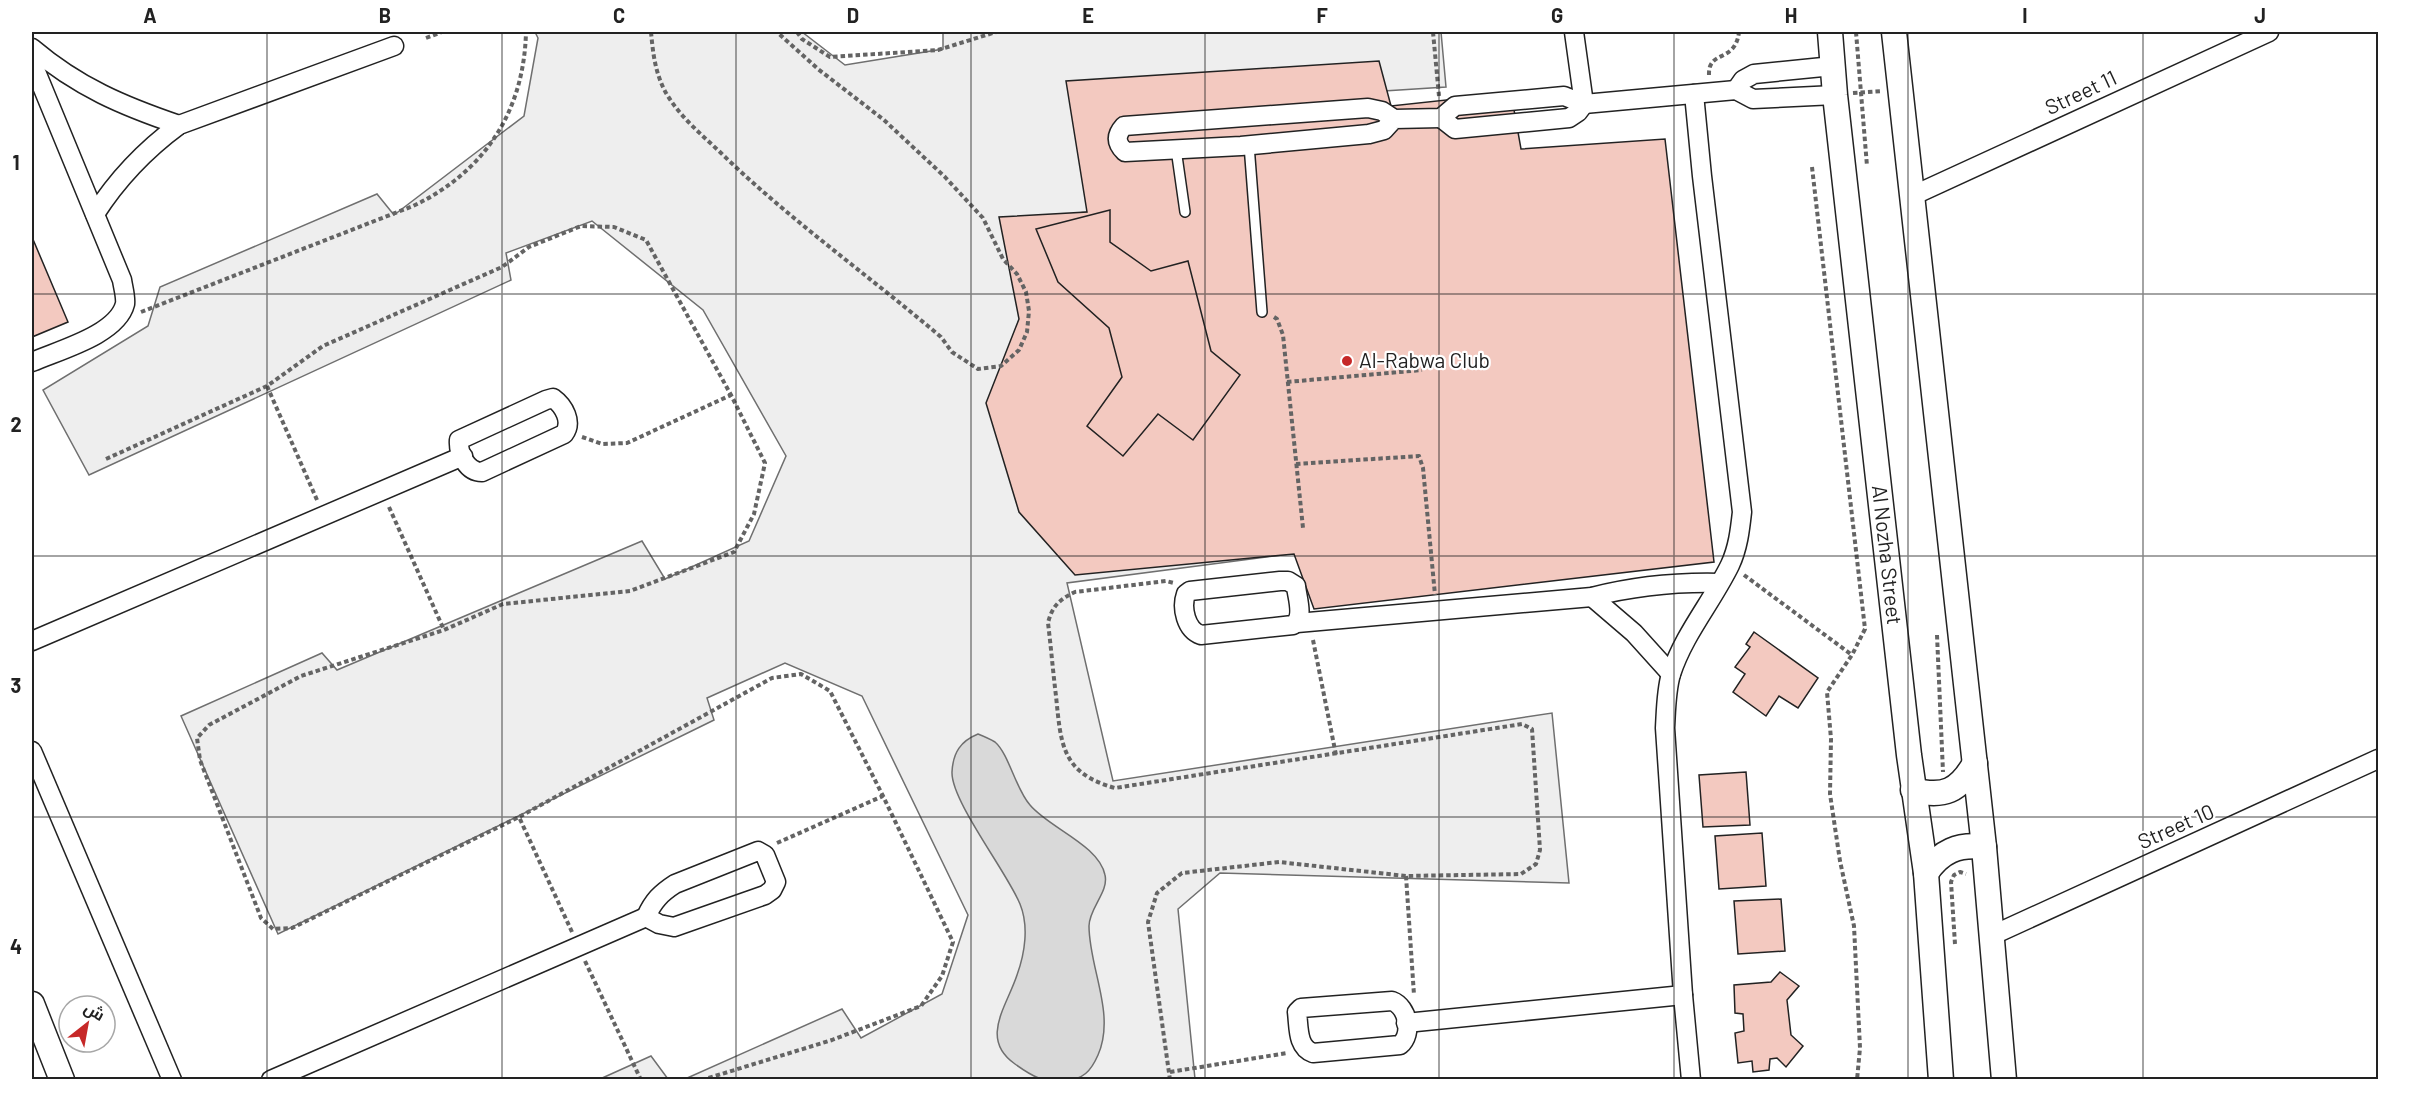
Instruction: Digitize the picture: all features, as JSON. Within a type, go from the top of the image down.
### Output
[{"type":"main road","name":"Al Nozha Street","points":[[1830,32],[1835,95],[1913,790],[1926,873],[1941,1080]]},
{"type":"main road","points":[[1894,32],[1984,847],[2004,1080]]},
{"type":"main road","points":[[1913,790],[1931,795],[1950,791],[1965,780],[1975,764]]},
{"type":"main road","points":[[1926,873],[1936,859],[1950,849],[1967,845],[1984,847]]},
{"type":"main road","points":[[33,1015],[62,1080]]},
{"type":"street","points":[[1394,119],[1384,130],[1369,134],[1245,146],[1125,152],[1119,147],[1117,140],[1124,126],[1368,108],[1382,111],[1394,119],[1441,118],[1455,129],[1569,117],[1578,112],[1584,104],[1574,32]]},
{"type":"street","name":"Street 11","points":[[1912,196],[2269,32]]},
{"type":"street","points":[[95,214],[112,188],[132,164],[179,125],[394,46]]},
{"type":"street","points":[[32,48],[56,69],[94,92],[134,110],[179,125]]},
{"type":"street","points":[[32,62],[122,280],[125,302],[116,322],[97,334],[32,362]]},
{"type":"street","points":[[1736,90],[1743,80],[1754,74],[1833,66]]},
{"type":"street","points":[[1584,104],[1736,90],[1753,99],[1835,95]]},
{"type":"street","points":[[1691,1080],[1665,728],[1671,674],[1693,627],[1730,565],[1739,539],[1742,512],[1701,169],[1702,93]]},
{"type":"street","points":[[1239,117],[1245,146]]},
{"type":"street","points":[[553,398],[560,403],[569,422],[564,434],[482,472],[475,472],[468,467],[462,456],[459,440],[464,436],[546,400],[553,398]]},
{"type":"street","points":[[32,642],[462,456]]},
{"type":"street","points":[[1303,622],[1296,586],[1288,581],[1190,591],[1185,594],[1189,627],[1193,632],[1201,635],[1303,622],[1592,597],[1656,584],[1719,583]]},
{"type":"street","points":[[1592,597],[1634,633],[1671,674]]},
{"type":"street","points":[[32,751],[172,1080]]},
{"type":"street","name":"Street 10","points":[[1992,935],[2379,759]]},
{"type":"street","points":[[271,1080],[646,916],[652,903],[662,892],[675,884],[758,851],[765,855],[776,882],[772,890],[765,895],[674,927],[659,924],[646,916]]},
{"type":"street","points":[[1411,1023],[1683,995]]},
{"type":"street","points":[[1392,1001],[1399,1004],[1411,1023],[1405,1041],[1400,1045],[1314,1053],[1305,1050],[1302,1045],[1298,1012],[1305,1006],[1392,1001]]},
{"type":"lane","points":[[1245,146],[1262,312]]},
{"type":"lane","points":[[1176,149],[1185,212]]},
{"type":"path","points":[[426,38],[442,32]]},
{"type":"path","points":[[116,322],[413,206],[445,189],[475,163],[487,149],[507,117],[520,83],[526,32]]},
{"type":"path","points":[[651,32],[654,61],[664,90],[672,103],[681,115],[744,176],[804,228],[941,337],[952,352],[978,369],[1000,366],[1019,350],[1027,332],[1029,311],[1026,292],[1017,274],[1003,259],[983,218],[915,147],[818,69],[777,32]]},
{"type":"path","points":[[797,32],[802,39],[830,57],[938,50],[996,32]]},
{"type":"path","points":[[1433,32],[1441,118]]},
{"type":"path","points":[[1702,93],[1709,65],[1714,58],[1731,52],[1737,43],[1739,32]]},
{"type":"path","points":[[1835,95],[1899,89]]},
{"type":"path","points":[[1812,167],[1865,629],[1852,655],[1827,692],[1831,739],[1830,794],[1840,861],[1854,926],[1860,1048],[1857,1080]]},
{"type":"path","points":[[106,459],[267,386],[323,346],[502,267],[529,248],[581,226],[614,227],[646,240],[731,395],[765,463],[754,514],[734,552],[630,591],[503,604],[444,630],[302,676],[209,725],[197,738],[200,760],[261,918],[273,930],[292,928],[519,818]]},
{"type":"path","points":[[1262,312],[1277,319],[1283,335],[1303,528]]},
{"type":"path","points":[[1287,382],[1422,370]]},
{"type":"path","points":[[267,386],[324,516]]},
{"type":"path","points":[[568,428],[590,441],[615,445],[627,443],[731,395]]},
{"type":"path","points":[[1296,464],[1419,456],[1423,468],[1437,610]]},
{"type":"path","points":[[381,491],[444,630]]},
{"type":"path","points":[[1730,565],[1852,655]]},
{"type":"path","points":[[1170,1080],[1148,922],[1157,893],[1182,873],[1279,862],[1406,876],[1521,874],[1536,864],[1540,850],[1532,729],[1522,724],[1115,788],[1092,780],[1074,764],[1061,742],[1048,623],[1055,605],[1062,598],[1075,592],[1166,581],[1179,584],[1190,591]]},
{"type":"path","points":[[1303,622],[1336,755]]},
{"type":"path","points":[[758,851],[883,796]]},
{"type":"path","points":[[1955,947],[1951,882],[1954,875],[1960,872],[1967,874],[1970,881]]},
{"type":"path","points":[[1406,876],[1411,1023]]},
{"type":"path","points":[[702,1080],[832,1040]]},
{"type":"path","points":[[1170,1072],[1305,1050]]},
{"type":"shaded area","points":[[535,32],[802,32],[845,65],[943,49],[943,32],[1441,32],[1446,87],[1368,92],[1115,207],[1019,223],[1313,551],[1067,583],[1113,781],[1552,713],[1569,883],[1220,873],[1178,909],[1195,1079],[685,1079],[842,1009],[861,1038],[942,994],[968,915],[862,696],[785,663],[707,698],[714,720],[278,934],[181,716],[322,653],[337,670],[642,541],[665,579],[749,541],[786,456],[703,310],[592,221],[506,253],[511,280],[89,475],[43,390],[148,326],[160,287],[377,194],[394,215],[524,116],[538,38]]},
{"type":"shaded area","points":[[978,734],[995,742],[1000,748],[1030,805],[1084,846],[1101,864],[1105,875],[1104,888],[1092,913],[1089,926],[1103,1007],[1103,1039],[1098,1055],[1086,1074],[1071,1080],[1049,1080],[1033,1076],[1004,1054],[999,1044],[997,1033],[999,1022],[1020,967],[1025,930],[1020,904],[960,800],[954,785],[952,772],[956,753],[967,740]]},
{"type":"shaded area","points":[[651,1056],[668,1079],[600,1079]]},
{"type":"building","name":"Al-Rabwa Club","points":[[1379,61],[1391,106],[1511,93],[1521,149],[1665,139],[1714,562],[1314,609],[1294,554],[1075,575],[1019,512],[986,403],[1019,319],[999,217],[1087,212],[1066,81]]},
{"type":"building","points":[[1110,210],[1110,242],[1151,271],[1188,261],[1211,351],[1240,375],[1193,440],[1158,414],[1123,456],[1087,426],[1122,377],[1109,328],[1058,282],[1036,229]]},
{"type":"building","points":[[32,237],[68,322],[32,337]]},
{"type":"building","points":[[1754,632],[1818,678],[1798,708],[1779,696],[1766,716],[1733,692],[1745,674],[1735,667],[1750,647],[1746,644]]},
{"type":"building","points":[[1746,772],[1750,825],[1703,827],[1699,775]]},
{"type":"building","points":[[1762,833],[1766,886],[1719,889],[1715,836]]},
{"type":"building","points":[[1781,899],[1785,951],[1738,954],[1734,901]]},
{"type":"building","points":[[1780,972],[1799,986],[1787,1000],[1791,1035],[1803,1046],[1786,1067],[1777,1058],[1770,1059],[1769,1070],[1753,1072],[1752,1061],[1738,1063],[1735,1033],[1744,1031],[1743,1014],[1735,1013],[1734,985],[1771,982]]},
{"type":"place","name":"Al-Rabwa Club","points":[[1347,361]]}]
